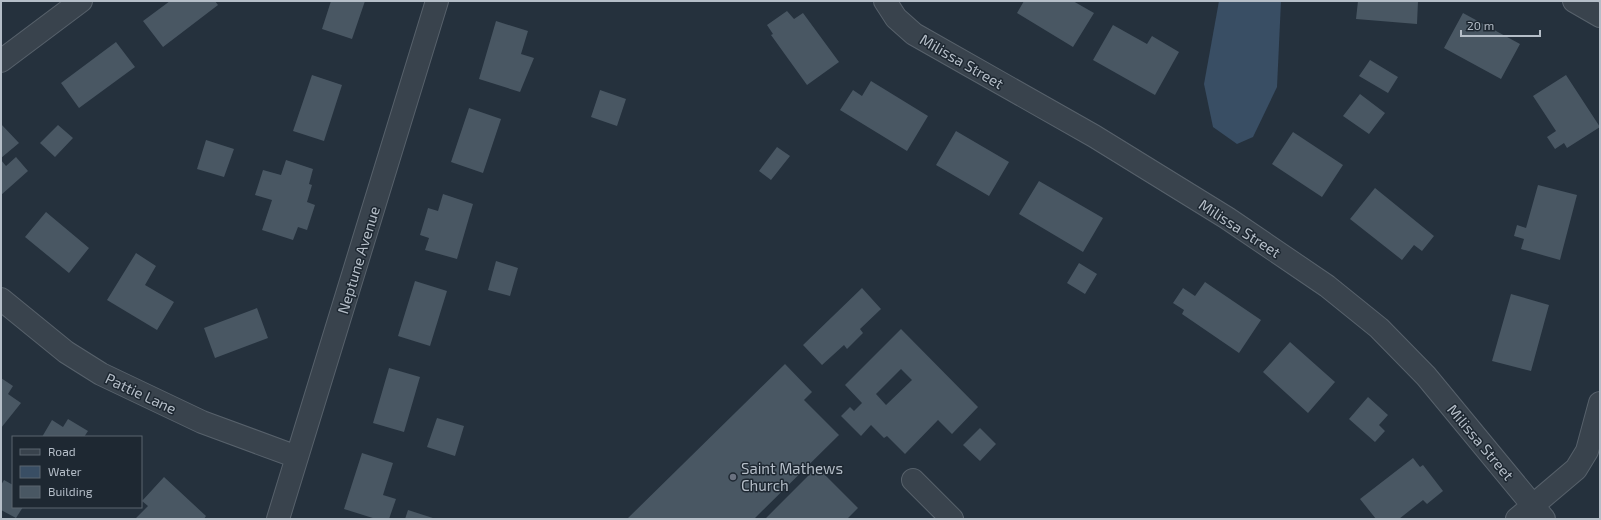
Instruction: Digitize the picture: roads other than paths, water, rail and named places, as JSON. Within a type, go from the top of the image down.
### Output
[{"type":"street","points":[[1,61],[81,1]]},
{"type":"street","name":"Neptune Avenue","points":[[278,519],[437,1]]},
{"type":"street","name":"Milissa Street","points":[[885,1],[896,18],[914,34],[1094,136],[1227,218],[1327,286],[1379,328],[1426,376],[1539,512]]},
{"type":"street","points":[[1574,1],[1600,16]]},
{"type":"street","name":"Pattie Lane","points":[[1,299],[66,352],[101,374],[202,422],[297,457]]},
{"type":"street","points":[[1517,519],[1539,512],[1576,469],[1587,451],[1600,403]]},
{"type":"street","points":[[913,480],[952,519]]},
{"type":"water","points":[[1219,1],[1281,1],[1277,87],[1253,137],[1237,144],[1213,127],[1204,84]]},
{"type":"place","name":"Saint Mathews Church","points":[[733,477]]}]
